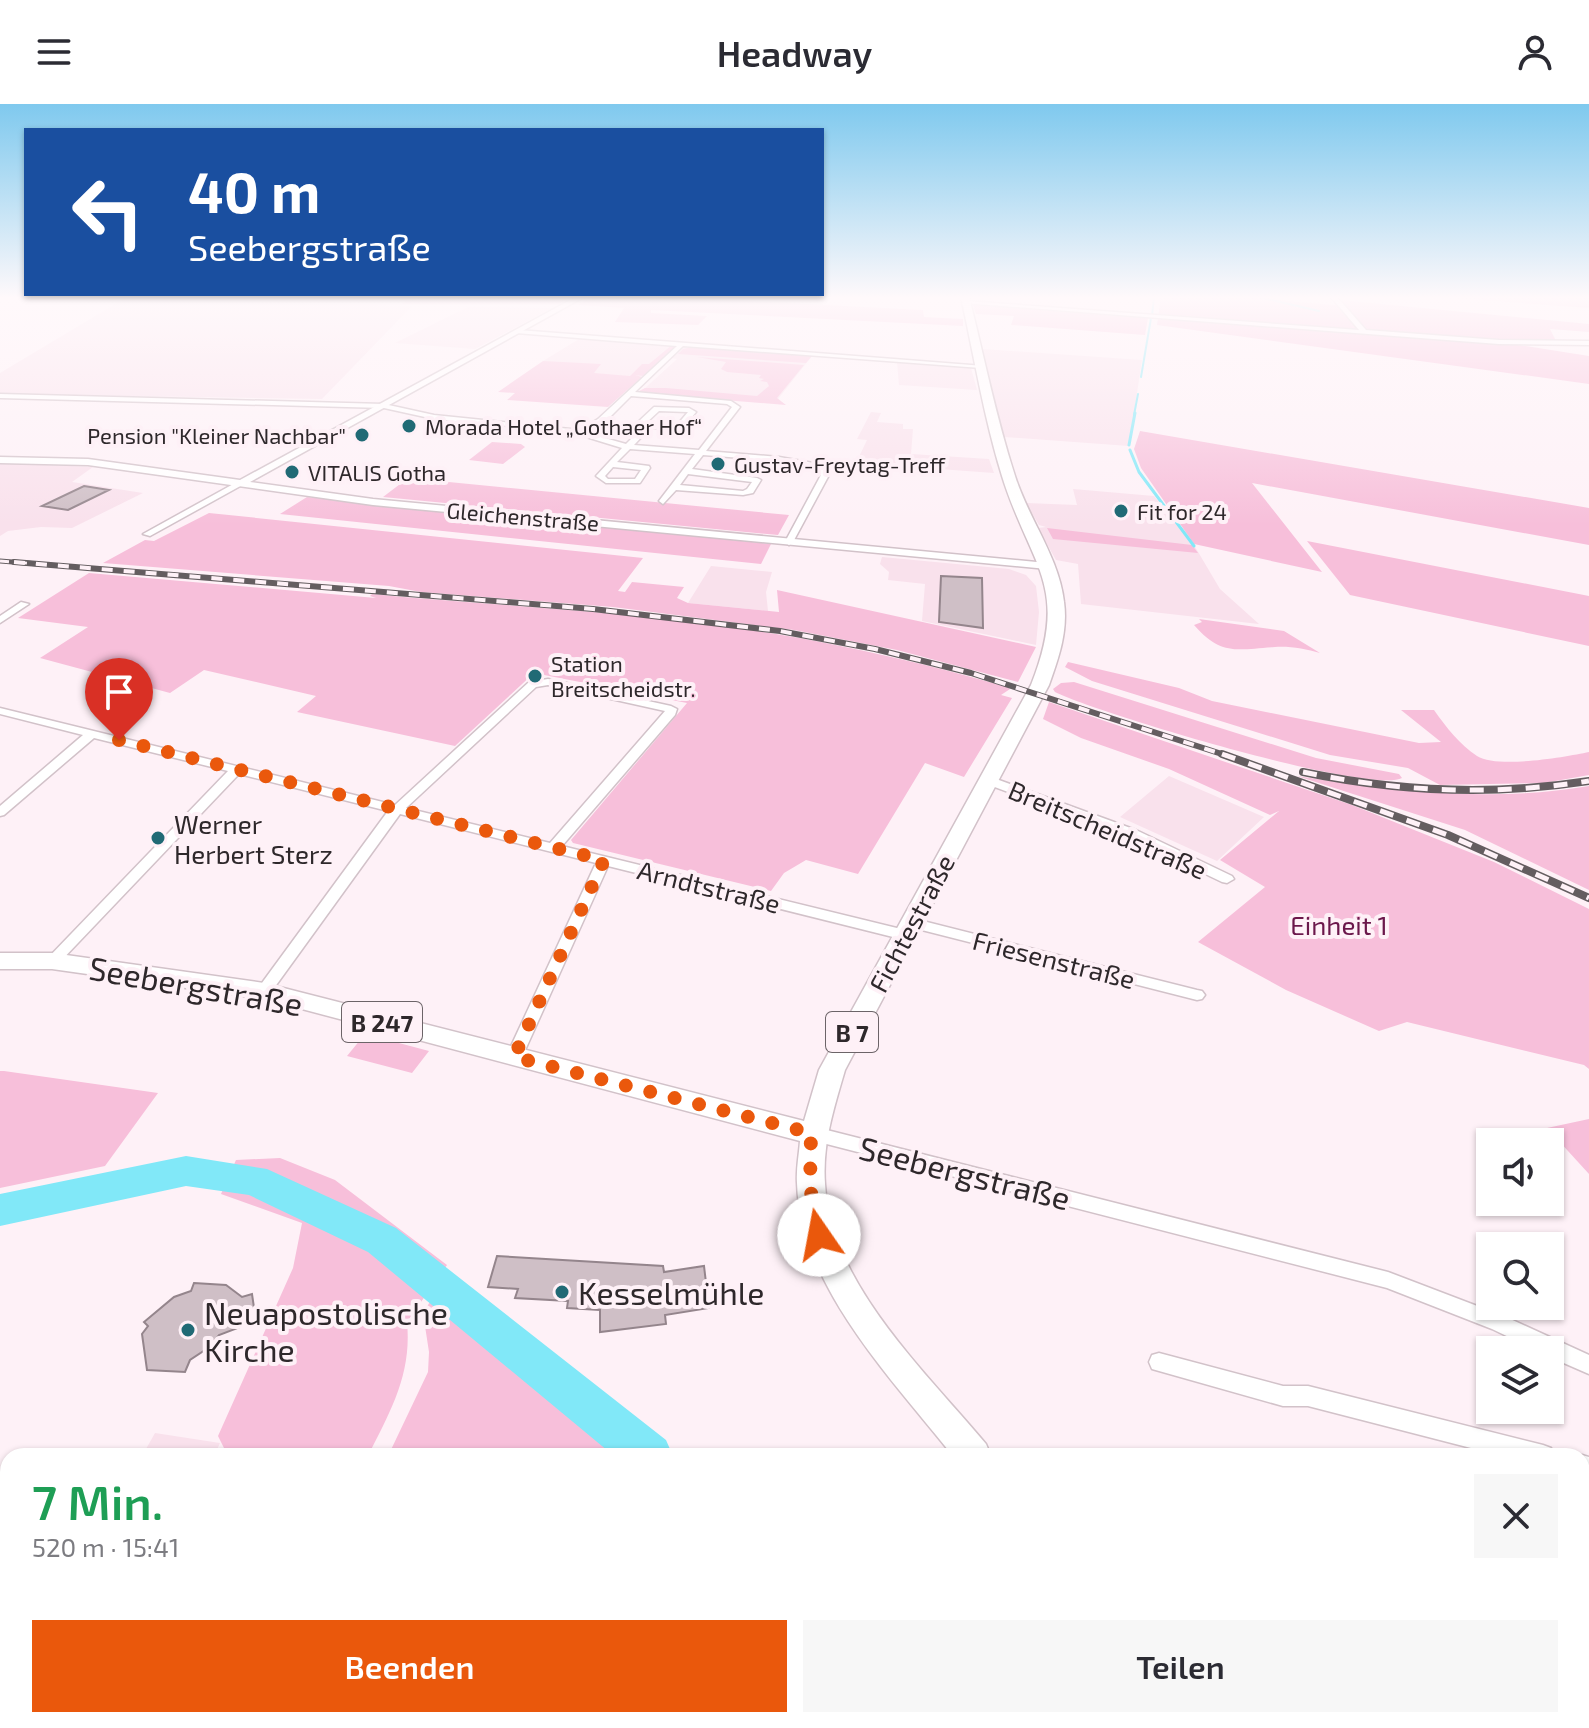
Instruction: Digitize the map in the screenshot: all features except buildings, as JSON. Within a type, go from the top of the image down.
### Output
[{"type":"main road","name":"B 7","points":[[983,373],[1016,499],[1047,566]]},
{"type":"main road","name":"Fichtestraße","points":[[811,1133],[832,1070],[1051,660],[1058,634],[1056,594],[1047,566]]},
{"type":"main road","name":"Seebergstraße","points":[[0,961],[52,961],[264,991],[811,1133]]},
{"type":"main road","name":"B 7","points":[[811,1133],[812,1202],[819,1235],[834,1272],[860,1313],[968,1448]]},
{"type":"street","points":[[147,534],[444,373]]},
{"type":"street","points":[[581,433],[601,421],[651,373]]},
{"type":"street","points":[[629,394],[735,404],[733,412],[663,501]]},
{"type":"street","points":[[0,396],[384,406],[434,417],[581,433],[629,447],[792,460],[824,470],[824,477],[789,542]]},
{"type":"street","points":[[612,464],[647,469],[635,482],[602,480],[600,476],[647,427],[679,427],[692,412],[657,409],[641,424],[647,427]]},
{"type":"street","name":"Gleichenstraße","points":[[0,460],[88,462],[373,502],[1047,566]]},
{"type":"street","points":[[674,487],[743,493],[750,491],[757,480],[686,471]]},
{"type":"street","points":[[0,620],[24,604]]},
{"type":"street","points":[[264,991],[398,808],[533,684],[548,682],[671,709],[671,713],[554,847]]},
{"type":"street","name":"Arndtstraße","points":[[0,711],[604,860],[908,929]]},
{"type":"street","points":[[0,812],[92,733]]},
{"type":"street","points":[[52,961],[237,769]]},
{"type":"street","name":"Breitscheidstraße","points":[[988,780],[1131,833],[1227,879]]},
{"type":"street","points":[[514,1057],[604,860]]},
{"type":"street","name":"Friesenstraße","points":[[908,929],[1197,995]]},
{"type":"street","name":"Seebergstraße","points":[[811,1133],[1388,1280],[1499,1323],[1589,1365]]},
{"type":"street","points":[[1159,1362],[1283,1396],[1308,1396],[1512,1448]]},
{"type":"shaded area","points":[[0,373],[347,373],[322,399],[0,394]]},
{"type":"shaded area","points":[[583,373],[646,373],[640,378]]},
{"type":"shaded area","points":[[662,373],[799,373],[778,399],[644,389]]},
{"type":"shaded area","points":[[898,373],[972,373],[977,390],[899,385]]},
{"type":"shaded area","points":[[988,373],[1140,373],[1129,446],[1004,437]]},
{"type":"shaded area","points":[[871,412],[881,413],[877,422],[903,424],[903,429],[913,429],[911,454],[989,459],[994,473],[856,463],[867,440],[857,439]]},
{"type":"shaded area","points":[[0,463],[93,467],[72,482],[143,493],[72,528],[41,527],[8,531],[0,536]]},
{"type":"shaded area","points":[[1073,489],[1154,496],[1191,540],[1220,589],[1259,624],[1081,604],[1078,564],[1056,560],[1038,528],[1046,527],[1039,525],[1026,503],[1077,505]]},
{"type":"shaded area","points":[[882,557],[1009,569],[1026,575],[1036,586],[1039,612],[1036,645],[922,621],[925,584],[888,580],[889,572],[880,564]]},
{"type":"shaded area","points":[[711,566],[772,572],[766,592],[768,611],[688,603]]},
{"type":"shaded area","points":[[1169,776],[1264,817],[1217,861],[1120,817]]},
{"type":"shaded area","points":[[155,1433],[220,1443],[218,1448],[147,1448]]},
{"type":"green space","points":[[526,373],[630,376],[633,373],[647,373],[643,376],[635,375],[642,377],[608,407],[507,400],[515,393],[498,392]]},
{"type":"green space","points":[[736,373],[798,373],[777,398],[786,405],[635,393],[645,388],[666,388],[757,396],[769,386],[767,382],[760,381],[764,379],[759,378],[761,375]]},
{"type":"green space","points":[[1507,373],[1589,373],[1589,384]]},
{"type":"green space","points":[[1140,431],[1589,508],[1589,545],[1252,483],[1322,572],[1194,544],[1141,468],[1134,449]]},
{"type":"green space","points":[[492,442],[525,447],[503,464],[469,460]]},
{"type":"green space","points":[[408,478],[789,515],[778,535],[383,497]]},
{"type":"green space","points":[[307,497],[771,544],[761,564],[280,514]]},
{"type":"green space","points":[[209,513],[643,558],[618,591],[625,592],[632,582],[684,587],[677,598],[688,603],[779,612],[777,590],[1036,647],[1018,682],[897,650],[794,630],[613,607],[103,563],[145,540],[154,541]]},
{"type":"green space","points":[[1047,528],[1192,545],[1198,553],[1053,539]]},
{"type":"green space","points":[[1307,541],[1589,596],[1589,646],[1350,595]]},
{"type":"green space","points":[[89,573],[376,598],[370,596],[574,610],[726,626],[921,664],[1007,687],[1010,689],[1001,695],[1012,698],[964,777],[925,763],[858,874],[806,860],[784,873],[771,891],[573,843],[571,840],[687,703],[534,673],[455,746],[297,712],[316,696],[204,670],[170,693],[40,658],[88,627],[18,618]]},
{"type":"green space","points":[[1199,619],[1284,631],[1320,653],[1286,647],[1222,647],[1194,625],[1202,622]]},
{"type":"green space","points":[[1068,662],[1179,688],[1212,701],[1419,743],[1441,742],[1401,710],[1434,710],[1465,747],[1477,756],[1515,762],[1589,752],[1589,775],[1544,783],[1440,785],[1408,768],[1330,755],[1092,681],[1065,667]]},
{"type":"green space","points":[[1074,682],[1316,758],[1399,774],[1402,778],[1379,780],[1289,764],[1122,717],[1053,689],[1061,683]]},
{"type":"green space","name":"Einheit 1","points":[[1049,702],[1352,805],[1494,862],[1589,909],[1589,1069],[1584,1065],[1407,1022],[1379,1031],[1286,990],[1198,942],[1265,887],[1220,860],[1279,811],[1270,815],[1169,769],[1081,738],[1043,719]]},
{"type":"green space","points":[[1297,776],[1443,793],[1516,794],[1589,786],[1589,890],[1465,830]]},
{"type":"green space","points":[[365,1034],[429,1051],[412,1073],[347,1056]]},
{"type":"green space","points":[[0,1071],[158,1093],[105,1166],[0,1188]]},
{"type":"green space","points":[[1589,1119],[1589,1174],[1564,1147],[1564,1128],[1547,1128]]},
{"type":"green space","points":[[280,1158],[335,1180],[447,1265],[407,1322],[408,1341],[403,1375],[392,1407],[372,1448],[224,1448],[218,1436],[293,1268],[302,1223],[221,1194],[236,1160]]},
{"type":"green space","points":[[433,1297],[610,1448],[392,1448],[428,1372],[429,1352],[423,1313]]},
{"type":"waterway","points":[[1141,377],[1142,373]]},
{"type":"waterway","points":[[1134,415],[1138,394]]},
{"type":"waterway","points":[[1129,445],[1135,413]]},
{"type":"waterway","points":[[1130,450],[1139,472],[1194,546]]},
{"type":"waterway","points":[[0,1210],[186,1171],[254,1180],[382,1240],[640,1448]]},
{"type":"railway","points":[[0,561],[38,564]]},
{"type":"railway","points":[[14,562],[593,609],[780,631],[875,649],[971,673],[1224,755]]},
{"type":"railway","points":[[1224,755],[1228,756]]},
{"type":"railway","points":[[1224,755],[1448,835],[1589,898]]},
{"type":"railway","points":[[1303,772],[1375,784],[1446,790],[1517,789],[1589,781]]},
{"type":"place","name":"Morada Hotel „Gothaer Hof“","points":[[409,426]]},
{"type":"place","name":"Pension \"Kleiner Nachbar\"","points":[[362,435]]},
{"type":"place","name":"Gustav-Freytag-Treff","points":[[718,464]]},
{"type":"place","name":"VITALIS Gotha","points":[[292,472]]},
{"type":"place","name":"Fit for 24","points":[[1121,511]]},
{"type":"place","name":"Station Breitscheidstr.","points":[[535,676]]},
{"type":"place","name":"Werner Herbert Sterz","points":[[158,838]]},
{"type":"place","name":"Kesselmühle","points":[[562,1292]]},
{"type":"place","name":"Neuapostolische Kirche","points":[[188,1330]]},
{"type":"route","points":[[119,740],[604,860],[514,1057],[811,1133],[810,1187],[819,1235]]}]
